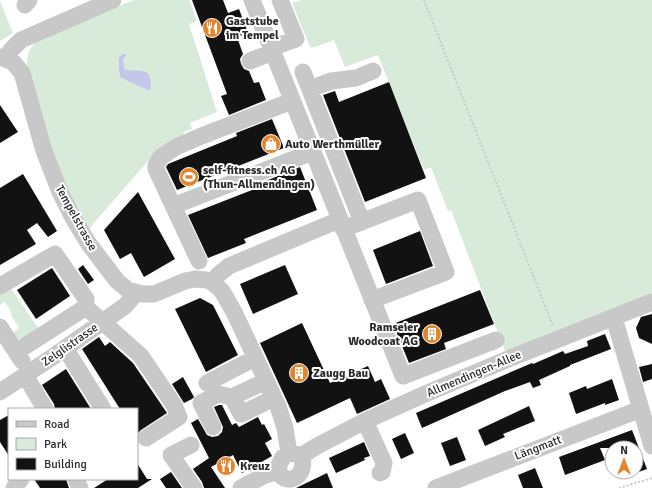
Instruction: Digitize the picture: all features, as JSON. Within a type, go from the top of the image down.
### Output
[{"type":"street","points":[[252,0],[403,376],[496,340]]},
{"type":"street","points":[[250,61],[296,39],[281,0]]},
{"type":"street","name":"Tempelstrasse","points":[[105,2],[21,40],[3,58],[13,62],[22,72],[49,165],[60,192],[73,218],[89,244],[114,277],[124,287],[135,292],[148,294],[154,294],[185,281],[195,279],[207,280],[213,283]]},
{"type":"street","points":[[310,89],[331,81],[356,78],[373,71]]},
{"type":"street","points":[[303,72],[362,222]]},
{"type":"street","points":[[199,261],[156,169],[156,165],[161,157],[176,147],[292,101]]},
{"type":"street","points":[[173,206],[312,152]]},
{"type":"street","points":[[241,488],[263,476],[288,479],[299,475],[302,472],[303,464],[295,455],[274,398],[235,314],[226,296],[213,283],[218,275],[229,266],[341,224],[362,222],[418,200],[446,272],[374,304]]},
{"type":"street","points":[[0,286],[55,254],[86,299],[86,309]]},
{"type":"street","name":"Zelglistrasse","points":[[0,392],[125,306],[135,292]]},
{"type":"street","name":"Allmendingen-Allee","points":[[295,455],[365,421],[508,359],[652,302]]},
{"type":"street","points":[[16,352],[83,309],[86,309]]},
{"type":"street","points":[[86,309],[141,356],[174,405],[179,417],[146,438]]},
{"type":"street","points":[[614,318],[652,446]]},
{"type":"street","points":[[0,327],[16,352],[33,408]]},
{"type":"street","points":[[65,348],[102,408]]},
{"type":"street","points":[[207,383],[255,358]]},
{"type":"street","points":[[24,376],[44,408]]},
{"type":"street","points":[[213,427],[201,403],[218,394],[232,397],[266,381]]},
{"type":"street","points":[[232,397],[241,414],[274,398]]},
{"type":"street","name":"Längmatt","points":[[436,488],[641,409]]},
{"type":"street","points":[[365,421],[384,463],[382,472],[380,473]]},
{"type":"street","points":[[191,445],[171,455],[194,488]]},
{"type":"street","points":[[14,488],[20,480]]},
{"type":"path","points":[[424,0],[558,340]]},
{"type":"path","points":[[619,488],[652,478]]},
{"type":"green space","points":[[134,0],[189,0],[197,21],[189,24],[217,112],[190,123],[192,129],[184,132],[181,141],[154,154],[87,231],[59,176],[27,69],[29,52],[36,42],[46,35]]},
{"type":"green space","points":[[301,0],[652,0],[652,302],[508,359],[451,210],[448,211],[431,167],[424,170],[378,55],[345,67],[334,40],[315,47],[310,47],[292,3]]},
{"type":"green space","points":[[0,1],[13,33],[0,41]]},
{"type":"green space","points":[[7,289],[12,290],[39,329],[22,339],[16,338],[13,333],[19,328],[5,302],[0,305],[0,293]]},
{"type":"water","points":[[123,54],[126,55],[123,59],[124,69],[146,72],[151,80],[151,88],[148,90],[120,77],[119,57]]},
{"type":"building","points":[[192,0],[223,0],[228,13],[239,9],[248,33],[237,37],[243,54],[240,59],[241,64],[244,69],[249,71],[254,83],[259,82],[266,100],[229,115],[221,96],[227,94]]},
{"type":"building","points":[[389,82],[426,178],[365,202],[323,95],[335,91],[339,102]]},
{"type":"building","points":[[0,105],[18,132],[0,143]]},
{"type":"building","points":[[272,119],[284,148],[177,190],[166,167],[168,164],[237,136],[236,133]]},
{"type":"building","points":[[300,167],[317,210],[244,239],[246,243],[208,258],[188,215],[252,190],[251,187]]},
{"type":"building","points":[[23,174],[57,231],[48,237],[37,223],[27,230],[36,244],[0,265],[0,188]]},
{"type":"building","points":[[138,192],[175,259],[144,277],[131,253],[120,259],[104,230]]},
{"type":"building","points":[[420,231],[433,266],[386,284],[373,250]]},
{"type":"building","points":[[83,265],[94,280],[88,284],[78,269]]},
{"type":"building","points":[[285,265],[298,294],[253,314],[240,284]]},
{"type":"building","points":[[52,268],[70,296],[36,319],[17,290]]},
{"type":"building","name":"Ramseier Woodcoat AG","points":[[480,290],[494,324],[444,343],[446,349],[409,363],[393,324]]},
{"type":"building","points":[[200,298],[213,305],[238,355],[206,372],[175,309]]},
{"type":"building","points":[[652,314],[652,344],[639,338],[636,328],[641,317]]},
{"type":"building","name":"Zaugg Bau","points":[[302,323],[330,383],[368,366],[375,382],[381,379],[390,399],[357,414],[350,398],[297,423],[260,343]]},
{"type":"building","points":[[605,334],[611,349],[570,365],[539,380],[541,385],[533,388],[530,382],[505,391],[422,428],[416,413],[532,363],[533,364],[563,351],[565,354],[588,346],[587,341]]},
{"type":"building","points":[[99,337],[105,346],[110,342],[133,363],[167,413],[138,433],[138,408],[119,408],[82,349]]},
{"type":"building","points":[[652,364],[652,379],[643,382],[639,367]]},
{"type":"building","points":[[66,369],[90,408],[55,408],[54,404],[42,385]]},
{"type":"building","points":[[183,377],[194,397],[184,403],[172,384]]},
{"type":"building","points":[[612,379],[619,400],[605,405],[605,403],[576,414],[569,393],[586,386],[587,389]]},
{"type":"building","points":[[222,405],[232,425],[236,423],[239,427],[258,417],[262,425],[264,424],[272,439],[265,443],[272,456],[242,473],[233,455],[211,467],[225,488],[204,488],[202,482],[193,469],[209,458],[191,423],[198,419],[207,435],[212,437],[218,436],[222,432],[223,427],[214,407]]},
{"type":"building","points":[[529,406],[535,421],[503,434],[505,437],[485,446],[478,430]]},
{"type":"building","points":[[8,416],[8,454],[0,442],[0,420]]},
{"type":"building","points":[[632,430],[636,440],[605,440]]},
{"type":"building","points":[[405,433],[414,453],[401,459],[392,439]]},
{"type":"building","points":[[457,437],[466,460],[450,466],[441,443]]},
{"type":"building","points":[[604,440],[604,448],[600,448],[604,460],[565,475],[559,457]]},
{"type":"building","points":[[364,442],[370,456],[364,458],[365,460],[336,473],[329,458]]},
{"type":"building","points":[[644,461],[647,469],[644,470]]},
{"type":"building","points":[[138,465],[147,479],[152,479],[138,488],[94,488],[106,480],[138,480]]},
{"type":"building","points":[[535,468],[543,488],[523,488],[518,475]]},
{"type":"building","points":[[171,472],[182,488],[166,488],[160,479]]},
{"type":"building","points":[[327,473],[333,488],[296,488],[298,487]]},
{"type":"building","points":[[35,480],[66,480],[69,488],[40,488]]},
{"type":"place","name":"Gaststube im Tempel","points":[[212,28]]},
{"type":"place","name":"Auto Werthmüller","points":[[271,144]]},
{"type":"place","name":"self-fitness.ch AG (Thun-Allmendingen)","points":[[189,177]]},
{"type":"place","name":"Ramseier Woodcoat AG","points":[[432,334]]},
{"type":"place","name":"Zaugg Bau","points":[[299,373]]},
{"type":"place","name":"Kreuz","points":[[226,466]]}]
